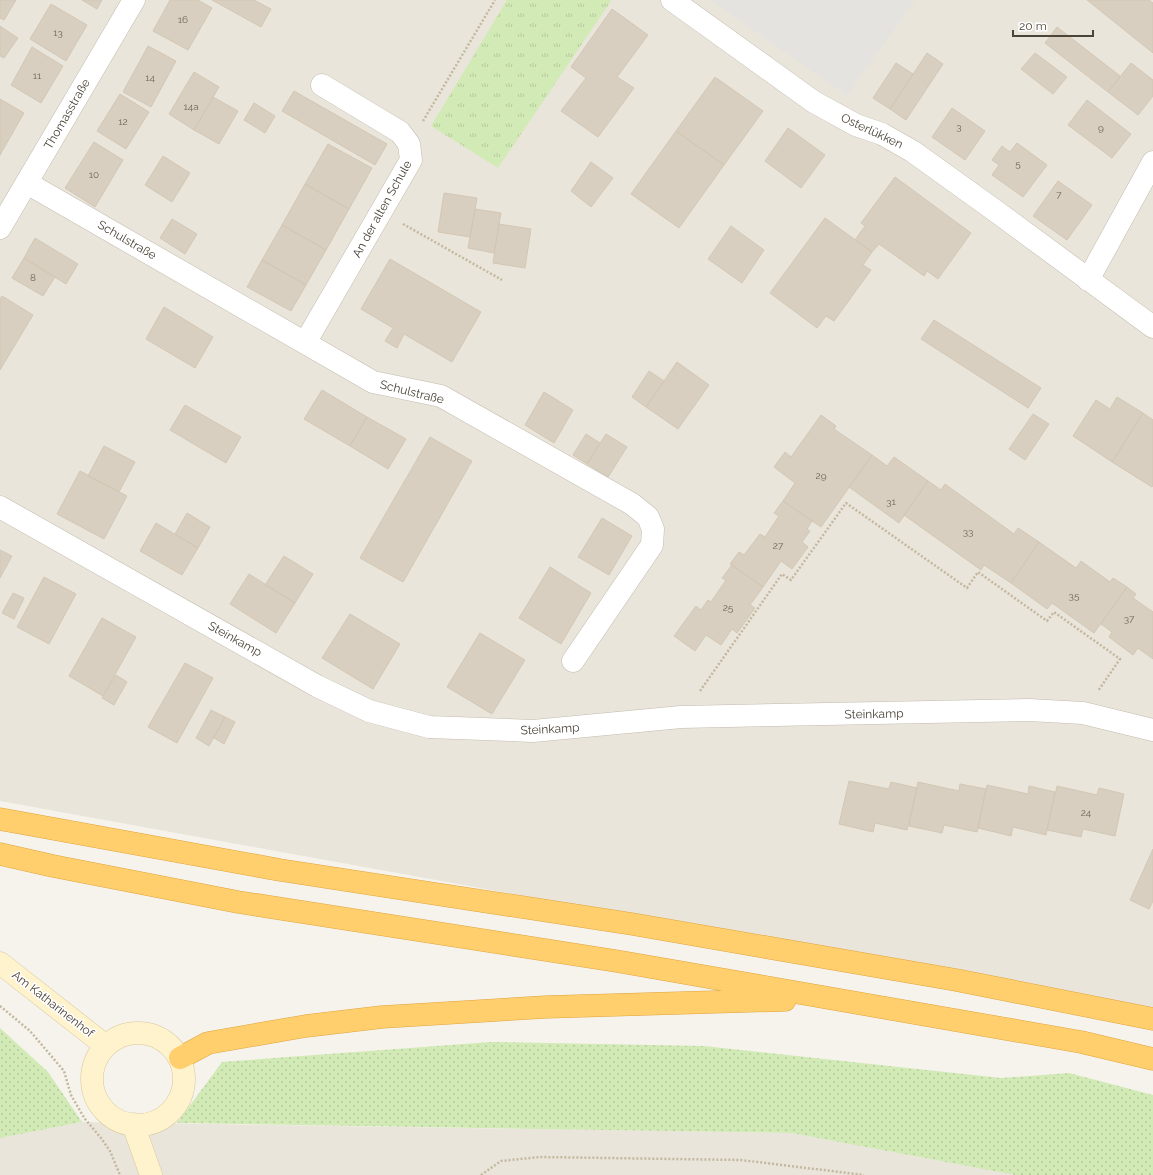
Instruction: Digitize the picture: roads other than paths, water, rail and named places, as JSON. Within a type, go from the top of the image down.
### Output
[{"type":"highway","points":[[0,819],[280,870],[632,924],[956,980],[1153,1019]]},
{"type":"highway","points":[[0,854],[53,866],[238,902],[616,961],[1081,1042],[1153,1059]]},
{"type":"highway","points":[[180,1058],[208,1043],[306,1026],[382,1017],[546,1007],[832,999]]},
{"type":"main road","name":"Am Katharinenhof","points":[[0,963],[106,1046]]},
{"type":"main road","name":"Am Katharinenhof","points":[[132,1033],[146,1033],[166,1042],[180,1058],[184,1072],[184,1086],[172,1111],[160,1119],[147,1124],[133,1124],[119,1121],[107,1112],[98,1101],[93,1087],[92,1072],[97,1058],[106,1046],[118,1037],[132,1033]]},
{"type":"main road","points":[[133,1124],[151,1175]]},
{"type":"street","name":"Thomasstraße","points":[[0,228],[134,0]]},
{"type":"street","name":"Osterlükken","points":[[672,0],[814,102],[856,125],[882,134],[912,150],[1153,327]]},
{"type":"street","name":"An der alten Schule","points":[[305,343],[411,160],[409,144],[400,132],[322,85]]},
{"type":"street","points":[[1088,280],[1153,162]]},
{"type":"street","name":"Schulstraße","points":[[27,183],[373,382],[441,396],[632,504],[648,517],[653,529],[652,545],[573,661]]},
{"type":"street","name":"Steinkamp","points":[[0,507],[310,682],[369,711],[429,727],[533,731],[681,717],[1029,710],[1084,713],[1153,730]]}]
